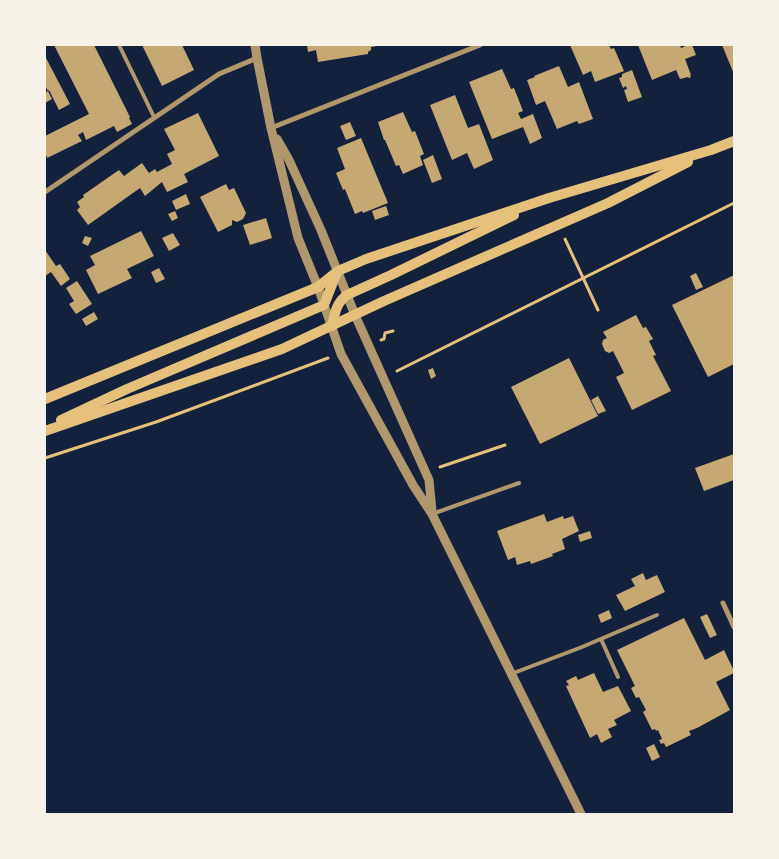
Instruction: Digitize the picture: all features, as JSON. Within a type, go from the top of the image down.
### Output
[{"type":"main road","points":[[45,399],[318,287],[338,271],[391,250],[549,198],[711,150],[734,141]]},
{"type":"main road","points":[[45,431],[282,349],[608,203],[711,150]]},
{"type":"main road","points":[[332,326],[338,304],[347,295],[549,198]]},
{"type":"main road","points":[[45,427],[127,389],[324,305],[338,271]]},
{"type":"street","points":[[256,45],[271,128],[298,238],[318,287],[341,354],[413,485],[432,514],[581,814]]},
{"type":"street","points":[[271,128],[480,45]]},
{"type":"street","points":[[45,192],[219,74],[257,58]]},
{"type":"street","points":[[271,128],[321,230],[355,315],[429,480],[432,514]]},
{"type":"street","points":[[723,603],[734,626]]},
{"type":"lane","points":[[119,45],[154,117]]},
{"type":"lane","points":[[432,514],[519,483]]},
{"type":"lane","points":[[511,674],[657,615]]},
{"type":"lane","points":[[601,639],[618,677]]},
{"type":"path","points":[[383,378],[734,203]]},
{"type":"path","points":[[569,246],[598,310]]},
{"type":"path","points":[[45,458],[156,422],[314,364]]},
{"type":"path","points":[[425,472],[505,445]]},
{"type":"building","points":[[54,45],[94,45],[132,124],[117,132],[114,126],[86,140],[83,132],[78,135],[82,141],[47,158],[47,156],[45,157],[45,136],[89,114]]},
{"type":"building","points":[[142,45],[182,45],[194,70],[162,86]]},
{"type":"building","points":[[307,45],[377,46],[371,47],[368,54],[318,62],[316,50],[308,52]]},
{"type":"building","points":[[570,45],[609,45],[611,49],[614,48],[624,71],[595,82],[591,71],[583,75]]},
{"type":"building","points":[[638,45],[680,45],[681,48],[692,45],[696,55],[685,59],[691,77],[680,79],[676,70],[652,80]]},
{"type":"building","points":[[722,45],[734,45],[734,74]]},
{"type":"building","points":[[45,56],[70,104],[59,110],[45,85]]},
{"type":"building","points":[[559,66],[568,87],[579,82],[593,119],[579,124],[577,121],[557,129],[545,101],[536,105],[527,80]]},
{"type":"building","points":[[502,69],[511,89],[514,88],[523,111],[518,113],[521,119],[533,114],[542,138],[530,144],[523,127],[492,139],[469,82]]},
{"type":"building","points":[[632,70],[642,97],[628,102],[624,90],[627,89],[626,86],[623,88],[619,78],[622,77],[622,74]]},
{"type":"building","points":[[48,91],[52,99],[45,103],[45,93]]},
{"type":"building","points":[[455,95],[468,128],[479,124],[493,160],[474,169],[467,153],[452,160],[430,105]]},
{"type":"building","points":[[403,112],[412,132],[415,131],[424,154],[420,156],[423,165],[403,174],[399,165],[396,166],[378,122]]},
{"type":"building","points":[[198,113],[219,156],[184,174],[188,182],[167,192],[162,182],[145,196],[140,188],[88,225],[77,210],[80,207],[77,202],[84,197],[83,195],[119,170],[124,176],[142,163],[149,173],[155,169],[157,172],[172,164],[167,154],[175,150],[164,129]]},
{"type":"building","points":[[350,122],[356,136],[346,140],[340,126]]},
{"type":"building","points":[[361,138],[388,203],[363,213],[362,211],[355,214],[336,173],[345,169],[337,148]]},
{"type":"building","points":[[433,155],[442,179],[432,183],[423,160]]},
{"type":"building","points":[[226,184],[229,190],[234,188],[246,213],[243,219],[237,222],[232,220],[232,225],[218,232],[200,197]]},
{"type":"building","points":[[186,194],[190,204],[176,210],[172,201]]},
{"type":"building","points":[[386,206],[389,215],[375,220],[372,211]]},
{"type":"building","points":[[175,211],[178,218],[172,221],[168,214]]},
{"type":"building","points":[[266,218],[272,238],[250,245],[243,225]]},
{"type":"building","points":[[141,231],[154,256],[127,269],[132,278],[98,294],[86,270],[95,265],[90,256]]},
{"type":"building","points":[[173,233],[180,245],[169,251],[162,238]]},
{"type":"building","points":[[85,236],[92,238],[88,246],[82,243]]},
{"type":"building","points":[[45,250],[56,266],[60,264],[70,279],[61,286],[51,272],[45,276]]},
{"type":"building","points":[[159,268],[165,279],[156,283],[151,272]]},
{"type":"building","points":[[696,273],[703,287],[696,290],[690,276]]},
{"type":"building","points":[[734,275],[734,364],[708,377],[672,305]]},
{"type":"building","points":[[77,281],[92,304],[76,314],[69,304],[74,301],[66,288]]},
{"type":"building","points":[[94,312],[98,319],[86,326],[82,319]]},
{"type":"building","points":[[636,315],[643,328],[646,327],[653,339],[649,341],[656,355],[653,356],[671,391],[632,410],[616,377],[624,373],[613,351],[609,353],[605,351],[602,344],[603,340],[607,338],[603,332]]},
{"type":"building","points":[[569,358],[598,416],[540,444],[511,387]]},
{"type":"building","points":[[433,368],[436,376],[431,379],[428,370]]},
{"type":"building","points":[[598,396],[606,411],[598,414],[591,400]]},
{"type":"building","points":[[734,454],[734,480],[704,491],[695,468]]},
{"type":"building","points":[[544,514],[547,522],[563,516],[564,519],[573,516],[579,531],[562,539],[565,549],[552,554],[553,556],[531,564],[530,561],[517,565],[515,557],[508,560],[497,531]]},
{"type":"building","points":[[590,531],[592,538],[580,542],[578,535]]},
{"type":"building","points":[[643,573],[646,580],[657,575],[665,592],[625,611],[616,595],[635,586],[631,579]]},
{"type":"building","points":[[609,610],[612,618],[601,623],[598,615]]},
{"type":"building","points":[[707,614],[717,635],[710,638],[700,617]]},
{"type":"building","points":[[684,618],[705,660],[724,650],[734,673],[716,682],[730,710],[689,731],[691,735],[666,747],[659,740],[662,739],[658,730],[652,730],[643,712],[646,710],[639,697],[636,698],[631,688],[635,686],[617,650]]},
{"type":"building","points":[[594,673],[603,692],[618,686],[631,711],[614,720],[617,725],[608,729],[612,737],[601,743],[597,734],[590,738],[566,686],[569,685],[566,681],[576,676],[578,680]]},
{"type":"building","points":[[654,744],[660,757],[652,761],[646,748]]}]
